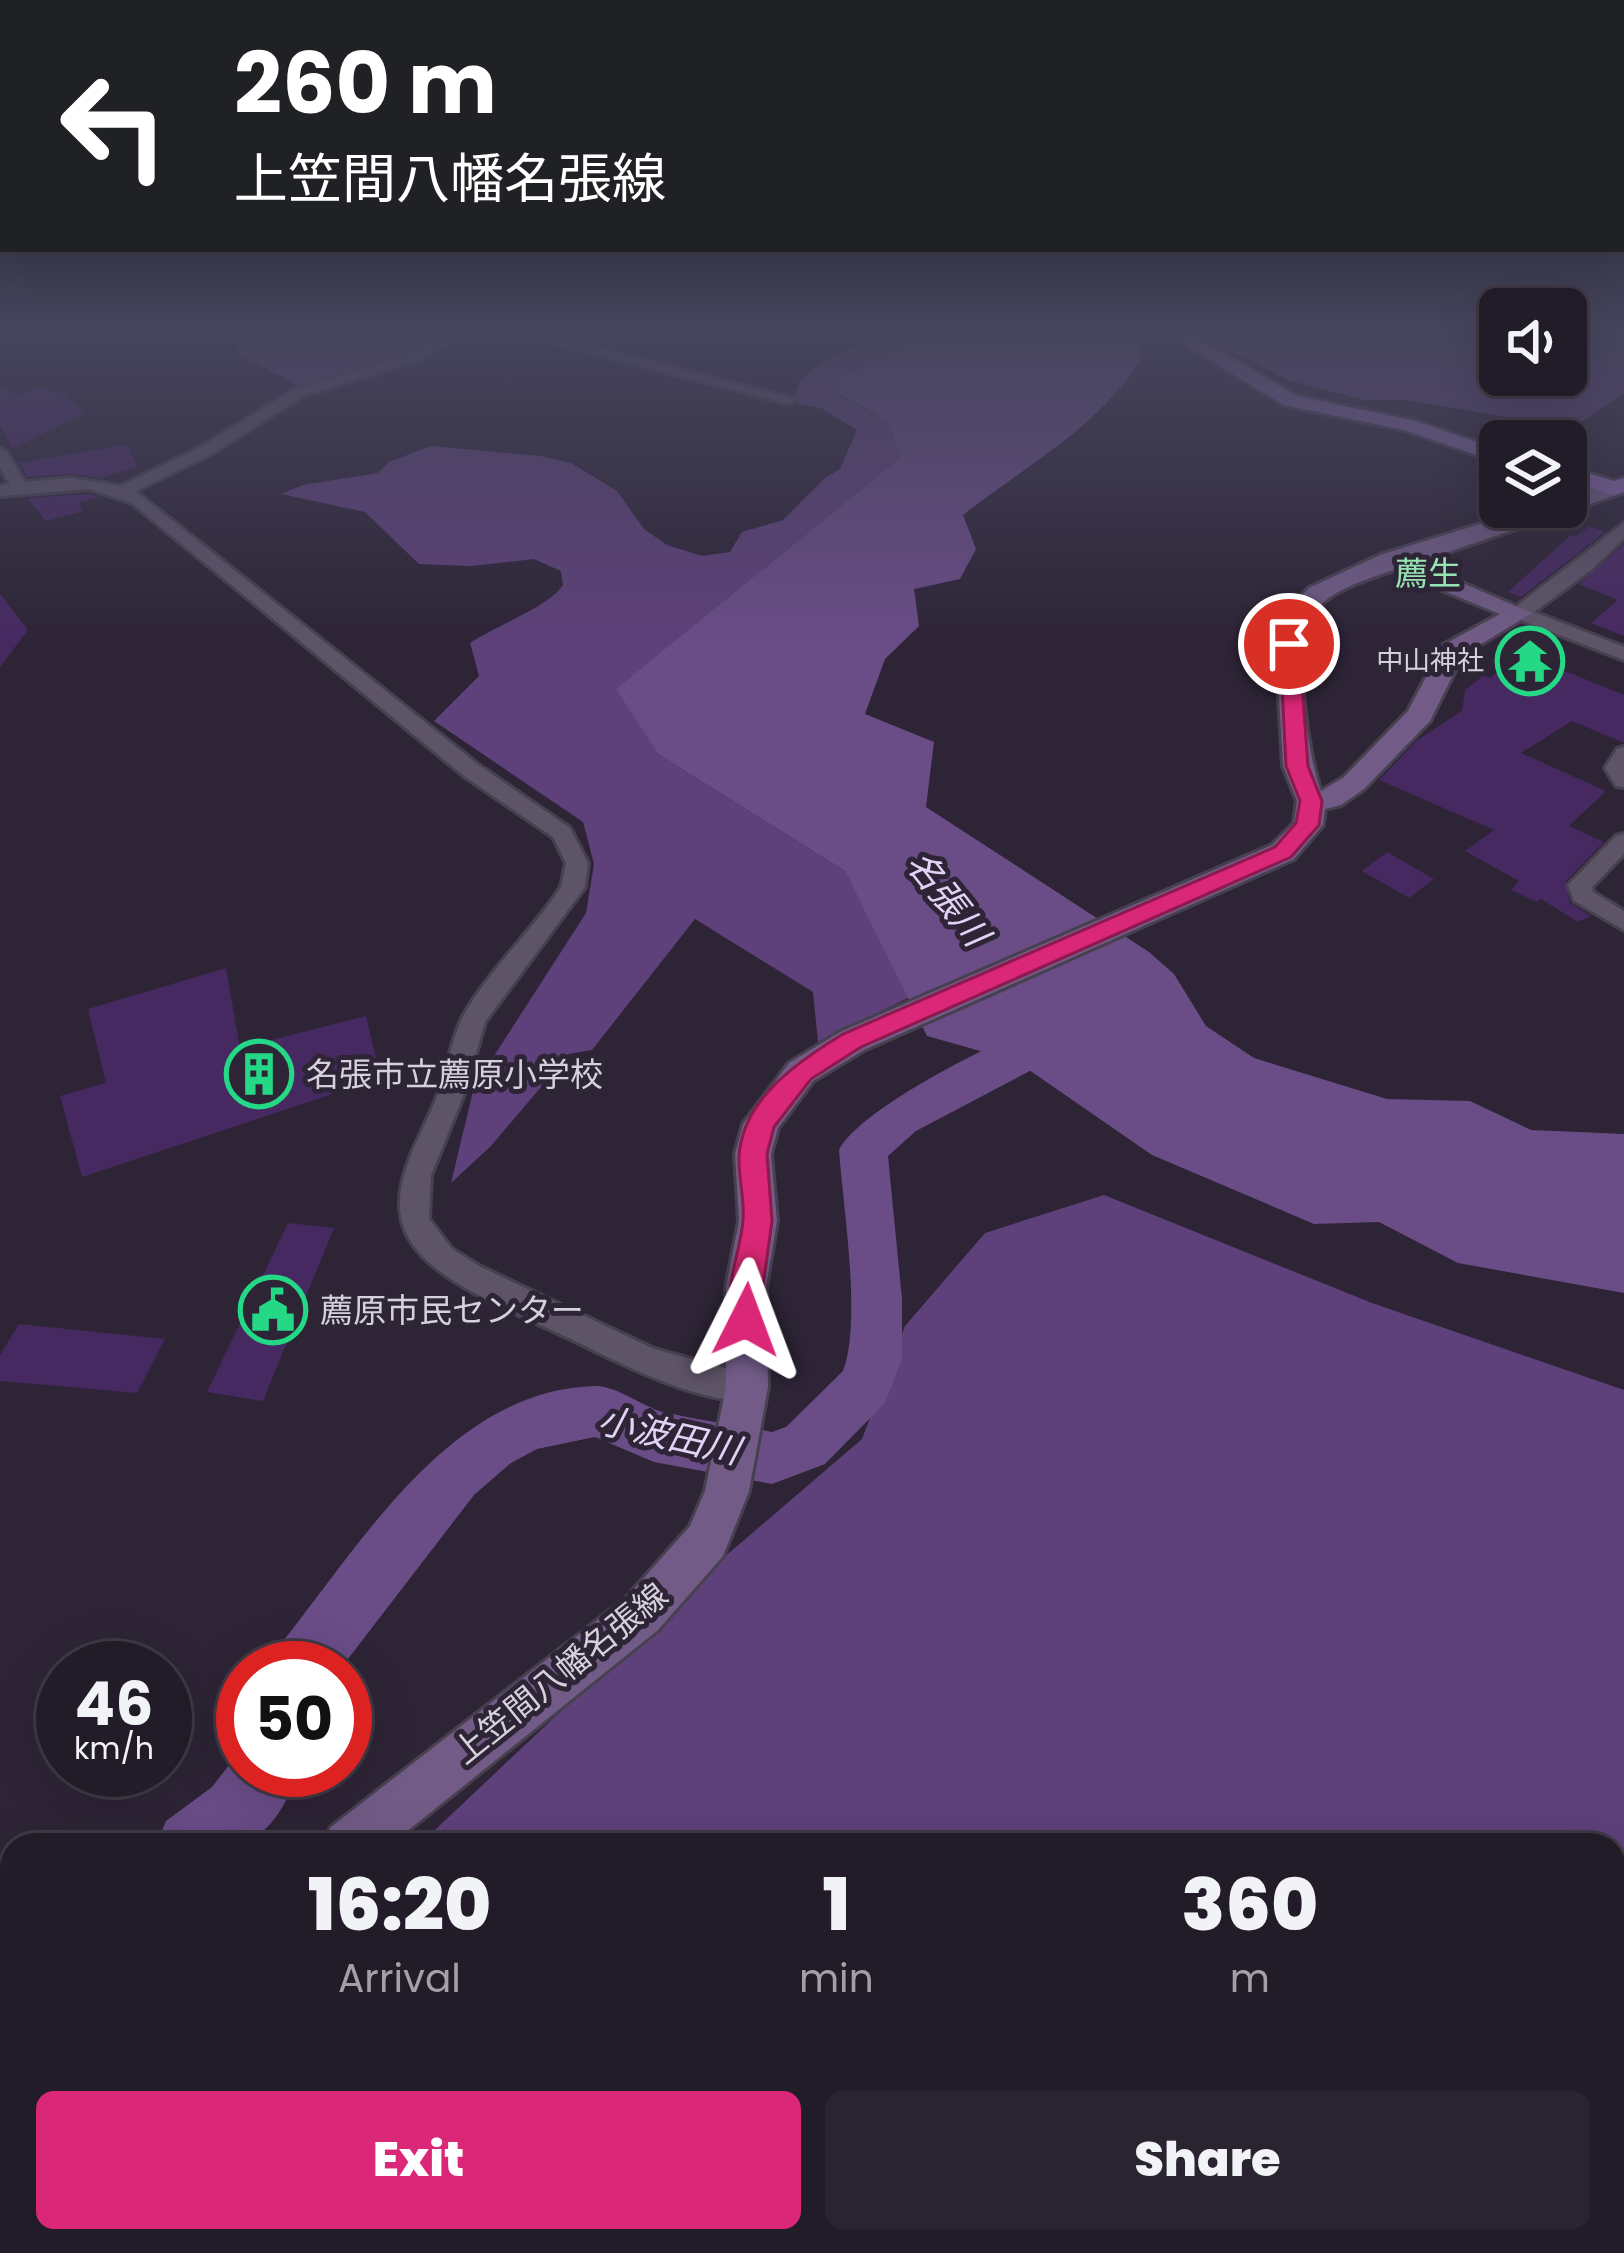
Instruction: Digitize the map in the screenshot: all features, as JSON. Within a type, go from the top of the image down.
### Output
[{"type":"main road","points":[[1441,436],[1479,450]]},
{"type":"main road","points":[[1587,479],[1621,488]]},
{"type":"main road","points":[[1587,498],[1621,488]]},
{"type":"main road","points":[[1490,528],[1388,560],[1318,592],[1294,618],[1289,644],[1297,766],[1311,801],[1331,799],[1354,783],[1420,715],[1452,650],[1520,614]]},
{"type":"main road","points":[[1388,560],[1520,614]]},
{"type":"main road","name":"上笠間八幡名張線","points":[[364,1833],[642,1614],[707,1541],[727,1491],[745,1400],[746,1287],[758,1221],[753,1154],[761,1124],[801,1072],[852,1041],[1283,852],[1307,825],[1311,801]]},
{"type":"street","points":[[123,490],[229,436]]},
{"type":"street","points":[[0,454],[20,488]]},
{"type":"street","points":[[0,490],[83,484],[123,490],[148,505],[472,772],[551,824],[575,853],[578,874],[573,887],[468,1033],[457,1079],[414,1182],[412,1210],[426,1247],[470,1276],[745,1400]]},
{"type":"street","points":[[1520,614],[1586,565],[1624,528]]},
{"type":"street","points":[[1520,614],[1624,654]]},
{"type":"street","points":[[1624,753],[1616,768],[1624,781]]},
{"type":"street","points":[[1624,841],[1580,885],[1582,896],[1624,922]]},
{"type":"shaded area","points":[[854,436],[893,436],[901,457],[617,689],[658,754],[845,871],[910,997],[818,1042],[813,992],[695,919],[592,1050],[569,1054],[491,1146],[451,1183],[474,1087],[586,913],[594,864],[583,822],[434,721],[479,676],[470,643],[556,593],[563,585],[561,571],[534,559],[471,566],[419,564],[365,512],[281,494],[303,485],[378,473],[389,462],[431,446],[540,456],[571,463],[617,491],[644,529],[667,545],[702,556],[730,552],[742,532],[783,520],[840,469]]},
{"type":"shaded area","points":[[1104,1195],[1372,1303],[1624,1390],[1624,1833],[432,1833],[722,1559],[862,1439],[905,1326],[985,1233]]},
{"type":"water","name":"名張川","points":[[893,436],[1069,436],[963,515],[976,549],[960,579],[914,589],[919,626],[885,659],[865,714],[934,742],[926,807],[1149,952],[1174,974],[1206,1026],[1254,1058],[1387,1099],[1470,1101],[1531,1130],[1624,1134],[1624,1293],[1458,1263],[1379,1222],[1314,1224],[1152,1155],[1016,1061],[927,1036],[845,871],[658,754],[616,689],[901,457]]},
{"type":"building","points":[[6,436],[39,436],[13,449]]},
{"type":"building","points":[[127,445],[138,467],[101,478],[27,477],[19,463]]},
{"type":"building","points":[[99,497],[78,503],[83,511],[46,521],[27,498]]},
{"type":"building","points":[[1587,528],[1605,532],[1521,597],[1508,592],[1571,535]]},
{"type":"building","points":[[1624,544],[1624,636],[1591,623],[1618,600],[1579,584]]},
{"type":"building","points":[[0,594],[28,630],[0,667]]},
{"type":"building","points":[[1521,653],[1624,695],[1624,743],[1572,721],[1521,753],[1606,791],[1569,826],[1604,842],[1565,882],[1570,903],[1591,916],[1578,922],[1541,899],[1537,902],[1511,890],[1519,881],[1465,851],[1494,830],[1379,780],[1416,741],[1462,711],[1465,690],[1484,675],[1490,678]]},
{"type":"building","points":[[1387,852],[1434,879],[1409,898],[1362,871]]},
{"type":"building","name":"名張市立薦原小学校","points":[[226,968],[240,1048],[366,1016],[381,1078],[82,1177],[60,1096],[106,1083],[88,1009]]},
{"type":"building","name":"薦原市民センター","points":[[288,1223],[334,1228],[263,1401],[207,1392]]},
{"type":"building","points":[[19,1324],[165,1339],[137,1393],[0,1381],[0,1355]]},
{"type":"waterway","name":"小波田川","points":[[322,1641],[453,1476],[491,1445],[527,1426],[598,1411],[654,1436],[772,1458],[805,1446],[865,1386],[875,1359],[876,1299],[863,1150],[899,1118],[1061,1034]]},
{"type":"waterway","name":"小波田川","points":[[206,1833],[247,1797]]},
{"type":"place","name":"中山神社","points":[[1530,661]]},
{"type":"place","name":"名張市立薦原小学校","points":[[259,1074]]},
{"type":"place","name":"薦原市民センター","points":[[273,1310]]},
{"type":"district","name":"薦生","points":[[1428,573]]},
{"type":"route","points":[[746,1320],[748,1265],[758,1221],[753,1154],[761,1124],[801,1072],[852,1041],[1283,852],[1307,825],[1311,801],[1297,766],[1289,644]]}]
